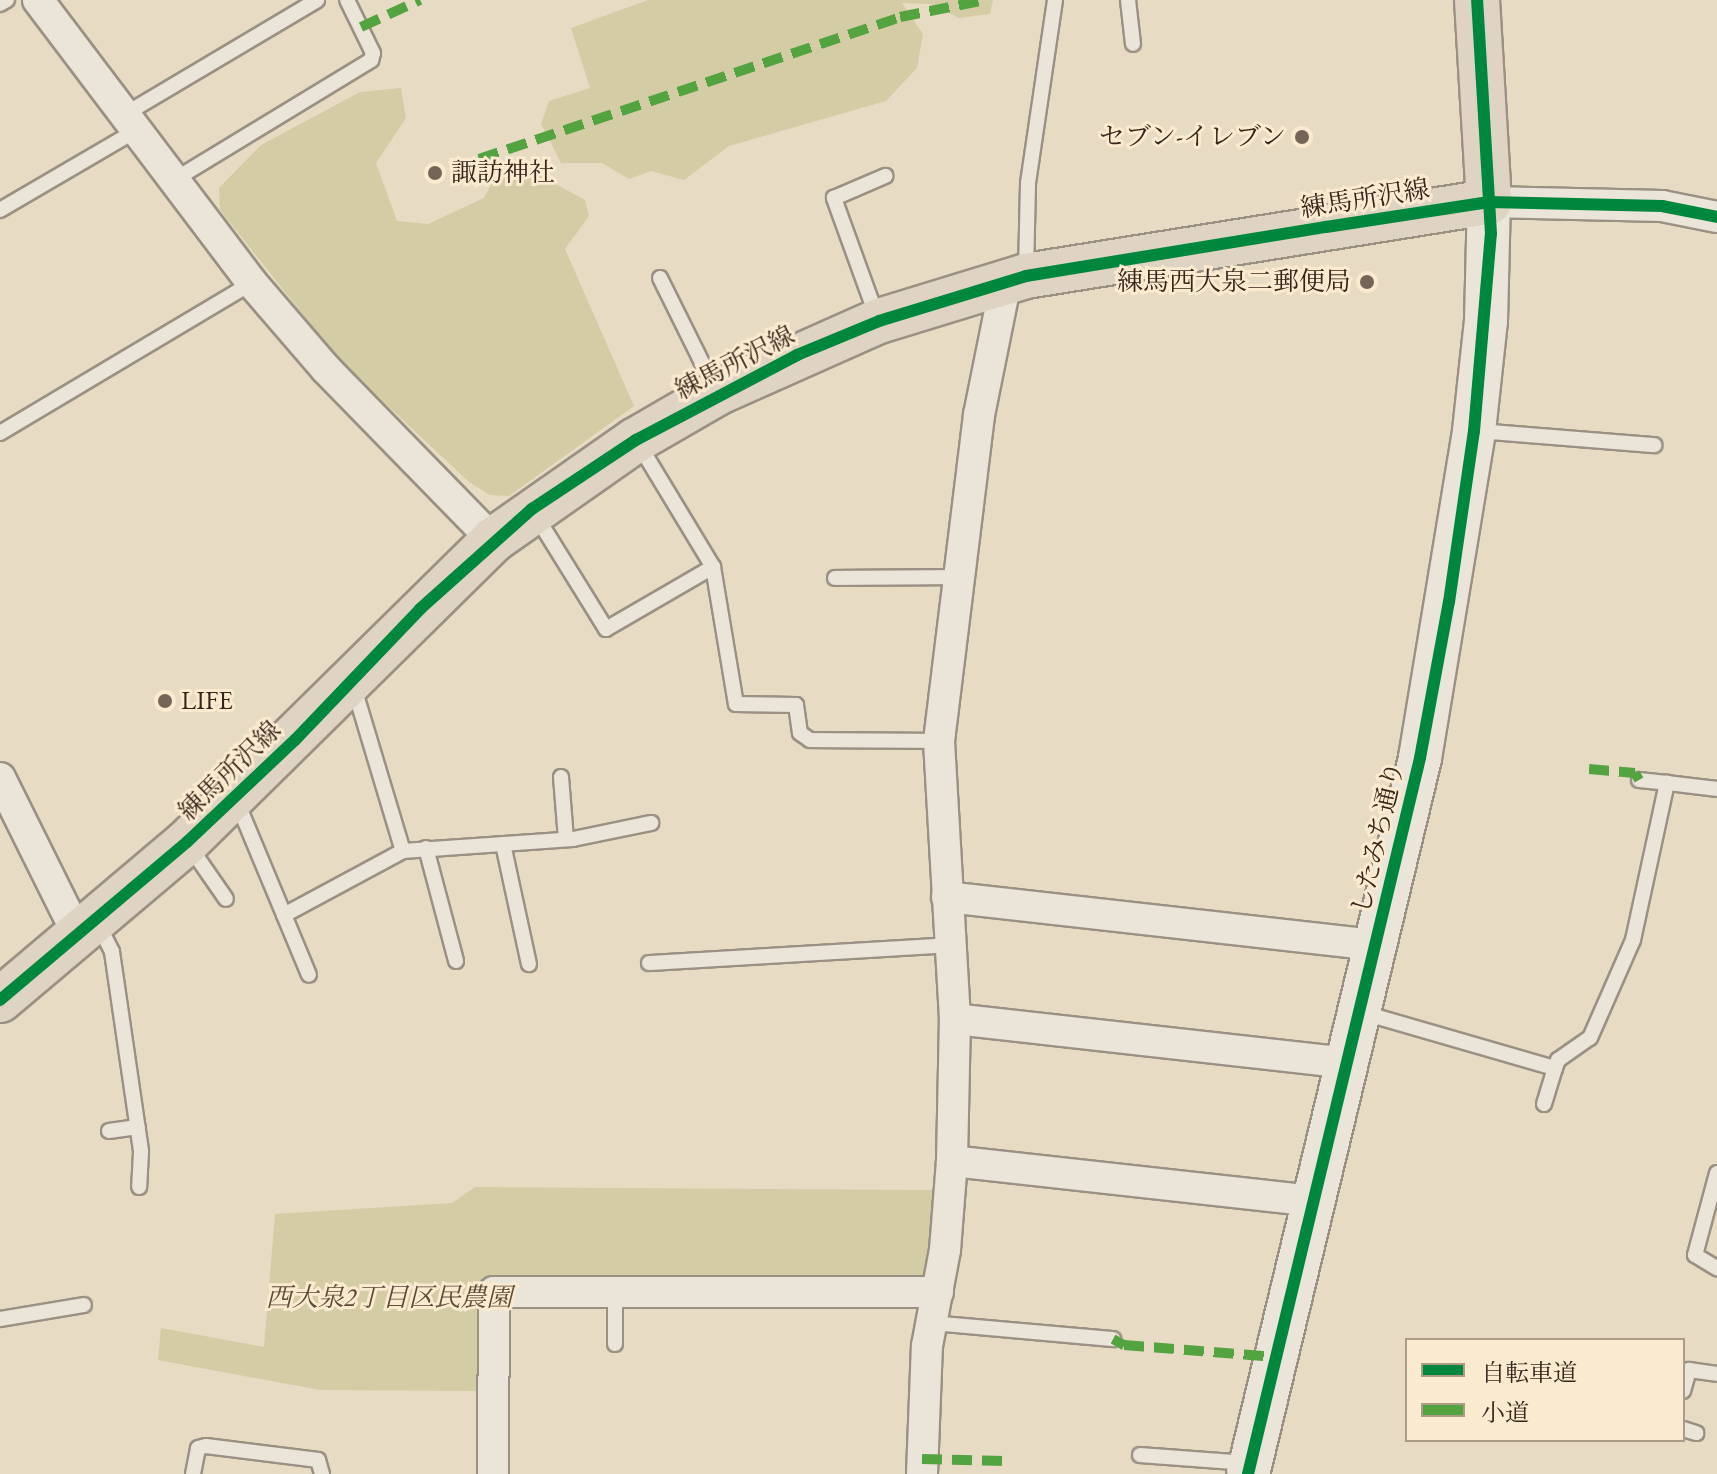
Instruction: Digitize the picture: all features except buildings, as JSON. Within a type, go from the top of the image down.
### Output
[{"type":"main road","points":[[1477,0],[1489,202]]},
{"type":"main road","name":"練馬所沢線","points":[[0,1000],[88,930],[235,798],[493,540],[532,509],[636,440],[717,393],[879,321],[1016,279],[1489,202]]},
{"type":"street","points":[[46,3],[128,123],[252,283],[326,369],[493,540]]},
{"type":"street","points":[[1489,202],[1662,206],[1717,217]]},
{"type":"street","name":"したみち通り","points":[[1249,1469],[1423,742],[1474,431],[1486,321],[1489,202]]},
{"type":"street","points":[[922,1474],[924,1380],[938,1292],[952,1161],[955,1019],[939,741],[956,577],[979,415],[1016,279]]},
{"type":"street","points":[[0,778],[88,930]]},
{"type":"street","points":[[947,897],[1376,945]]},
{"type":"street","points":[[955,1019],[1348,1063]]},
{"type":"street","points":[[952,1161],[1314,1201]]},
{"type":"street","points":[[493,1474],[494,1292],[938,1292]]},
{"type":"lane","points":[[0,4],[7,0]]},
{"type":"lane","points":[[0,210],[317,0]]},
{"type":"lane","points":[[174,180],[371,60],[373,53],[347,0]]},
{"type":"lane","points":[[1016,279],[1055,0]]},
{"type":"lane","points":[[1128,0],[1133,44]]},
{"type":"lane","points":[[879,321],[834,198],[885,176]]},
{"type":"lane","points":[[660,278],[717,393]]},
{"type":"lane","points":[[0,433],[252,283]]},
{"type":"lane","points":[[1474,431],[1654,445]]},
{"type":"lane","points":[[636,440],[713,567],[736,704],[796,705],[800,733],[810,740],[939,741]]},
{"type":"lane","points":[[532,509],[606,629],[713,567]]},
{"type":"lane","points":[[835,578],[956,577]]},
{"type":"lane","points":[[352,680],[403,851]]},
{"type":"lane","points":[[561,777],[566,839]]},
{"type":"lane","points":[[1639,780],[1717,789]]},
{"type":"lane","points":[[1544,1104],[1558,1060],[1590,1038],[1633,940],[1667,783]]},
{"type":"lane","points":[[235,798],[309,975]]},
{"type":"lane","points":[[284,915],[403,851],[566,839],[651,823]]},
{"type":"lane","points":[[187,842],[226,899]]},
{"type":"lane","points":[[503,844],[529,964]]},
{"type":"lane","points":[[426,848],[456,961]]},
{"type":"lane","points":[[88,930],[112,952],[138,1127],[139,1187]]},
{"type":"lane","points":[[649,963],[949,945]]},
{"type":"lane","points":[[1360,1012],[1555,1068]]},
{"type":"lane","points":[[109,1131],[138,1127]]},
{"type":"lane","points":[[1717,1173],[1695,1255],[1717,1268]]},
{"type":"lane","points":[[615,1290],[615,1344]]},
{"type":"lane","points":[[0,1319],[84,1305]]},
{"type":"lane","points":[[932,1323],[1113,1339]]},
{"type":"lane","points":[[1685,1384],[1689,1370],[1717,1374]]},
{"type":"lane","points":[[193,1474],[198,1448],[206,1446],[318,1460],[322,1474]]},
{"type":"lane","points":[[1140,1455],[1249,1469]]},
{"type":"green space","points":[[648,0],[993,0],[990,14],[959,18],[930,4],[902,3],[923,34],[917,68],[886,101],[729,146],[684,180],[651,171],[629,179],[602,163],[561,163],[541,124],[549,101],[590,88],[571,28]]},
{"type":"green space","points":[[401,88],[406,118],[376,163],[397,221],[428,224],[484,198],[500,167],[515,162],[585,200],[589,216],[565,249],[634,406],[509,496],[490,495],[469,482],[339,360],[220,210],[219,188],[261,145],[360,92]]},
{"type":"green space","name":"西大泉2丁目区民農園","points":[[475,1187],[933,1190],[928,1272],[924,1279],[482,1277],[481,1391],[320,1390],[158,1360],[161,1328],[264,1347],[275,1214],[452,1203]]},
{"type":"marked path","points":[[361,27],[420,0]]},
{"type":"marked path","points":[[479,159],[900,17],[986,0]]},
{"type":"marked path","points":[[1589,769],[1635,773],[1639,780]]},
{"type":"marked path","points":[[1113,1339],[1124,1345],[1276,1357]]},
{"type":"marked path","points":[[922,1459],[1005,1461]]},
{"type":"cycle path","points":[[1248,1474],[1420,758],[1449,602],[1474,431],[1491,234],[1477,0]]},
{"type":"cycle path","points":[[0,1000],[187,842],[295,740],[420,609],[532,509],[636,440],[797,355],[879,321],[1026,276],[1489,202],[1662,206],[1717,217]]},
{"type":"place","name":"セブン-イレブン","points":[[1302,137]]},
{"type":"place","name":"諏訪神社","points":[[435,173]]},
{"type":"place","name":"練馬西大泉二郵便局","points":[[1367,282]]},
{"type":"place","name":"LIFE","points":[[165,701]]}]
